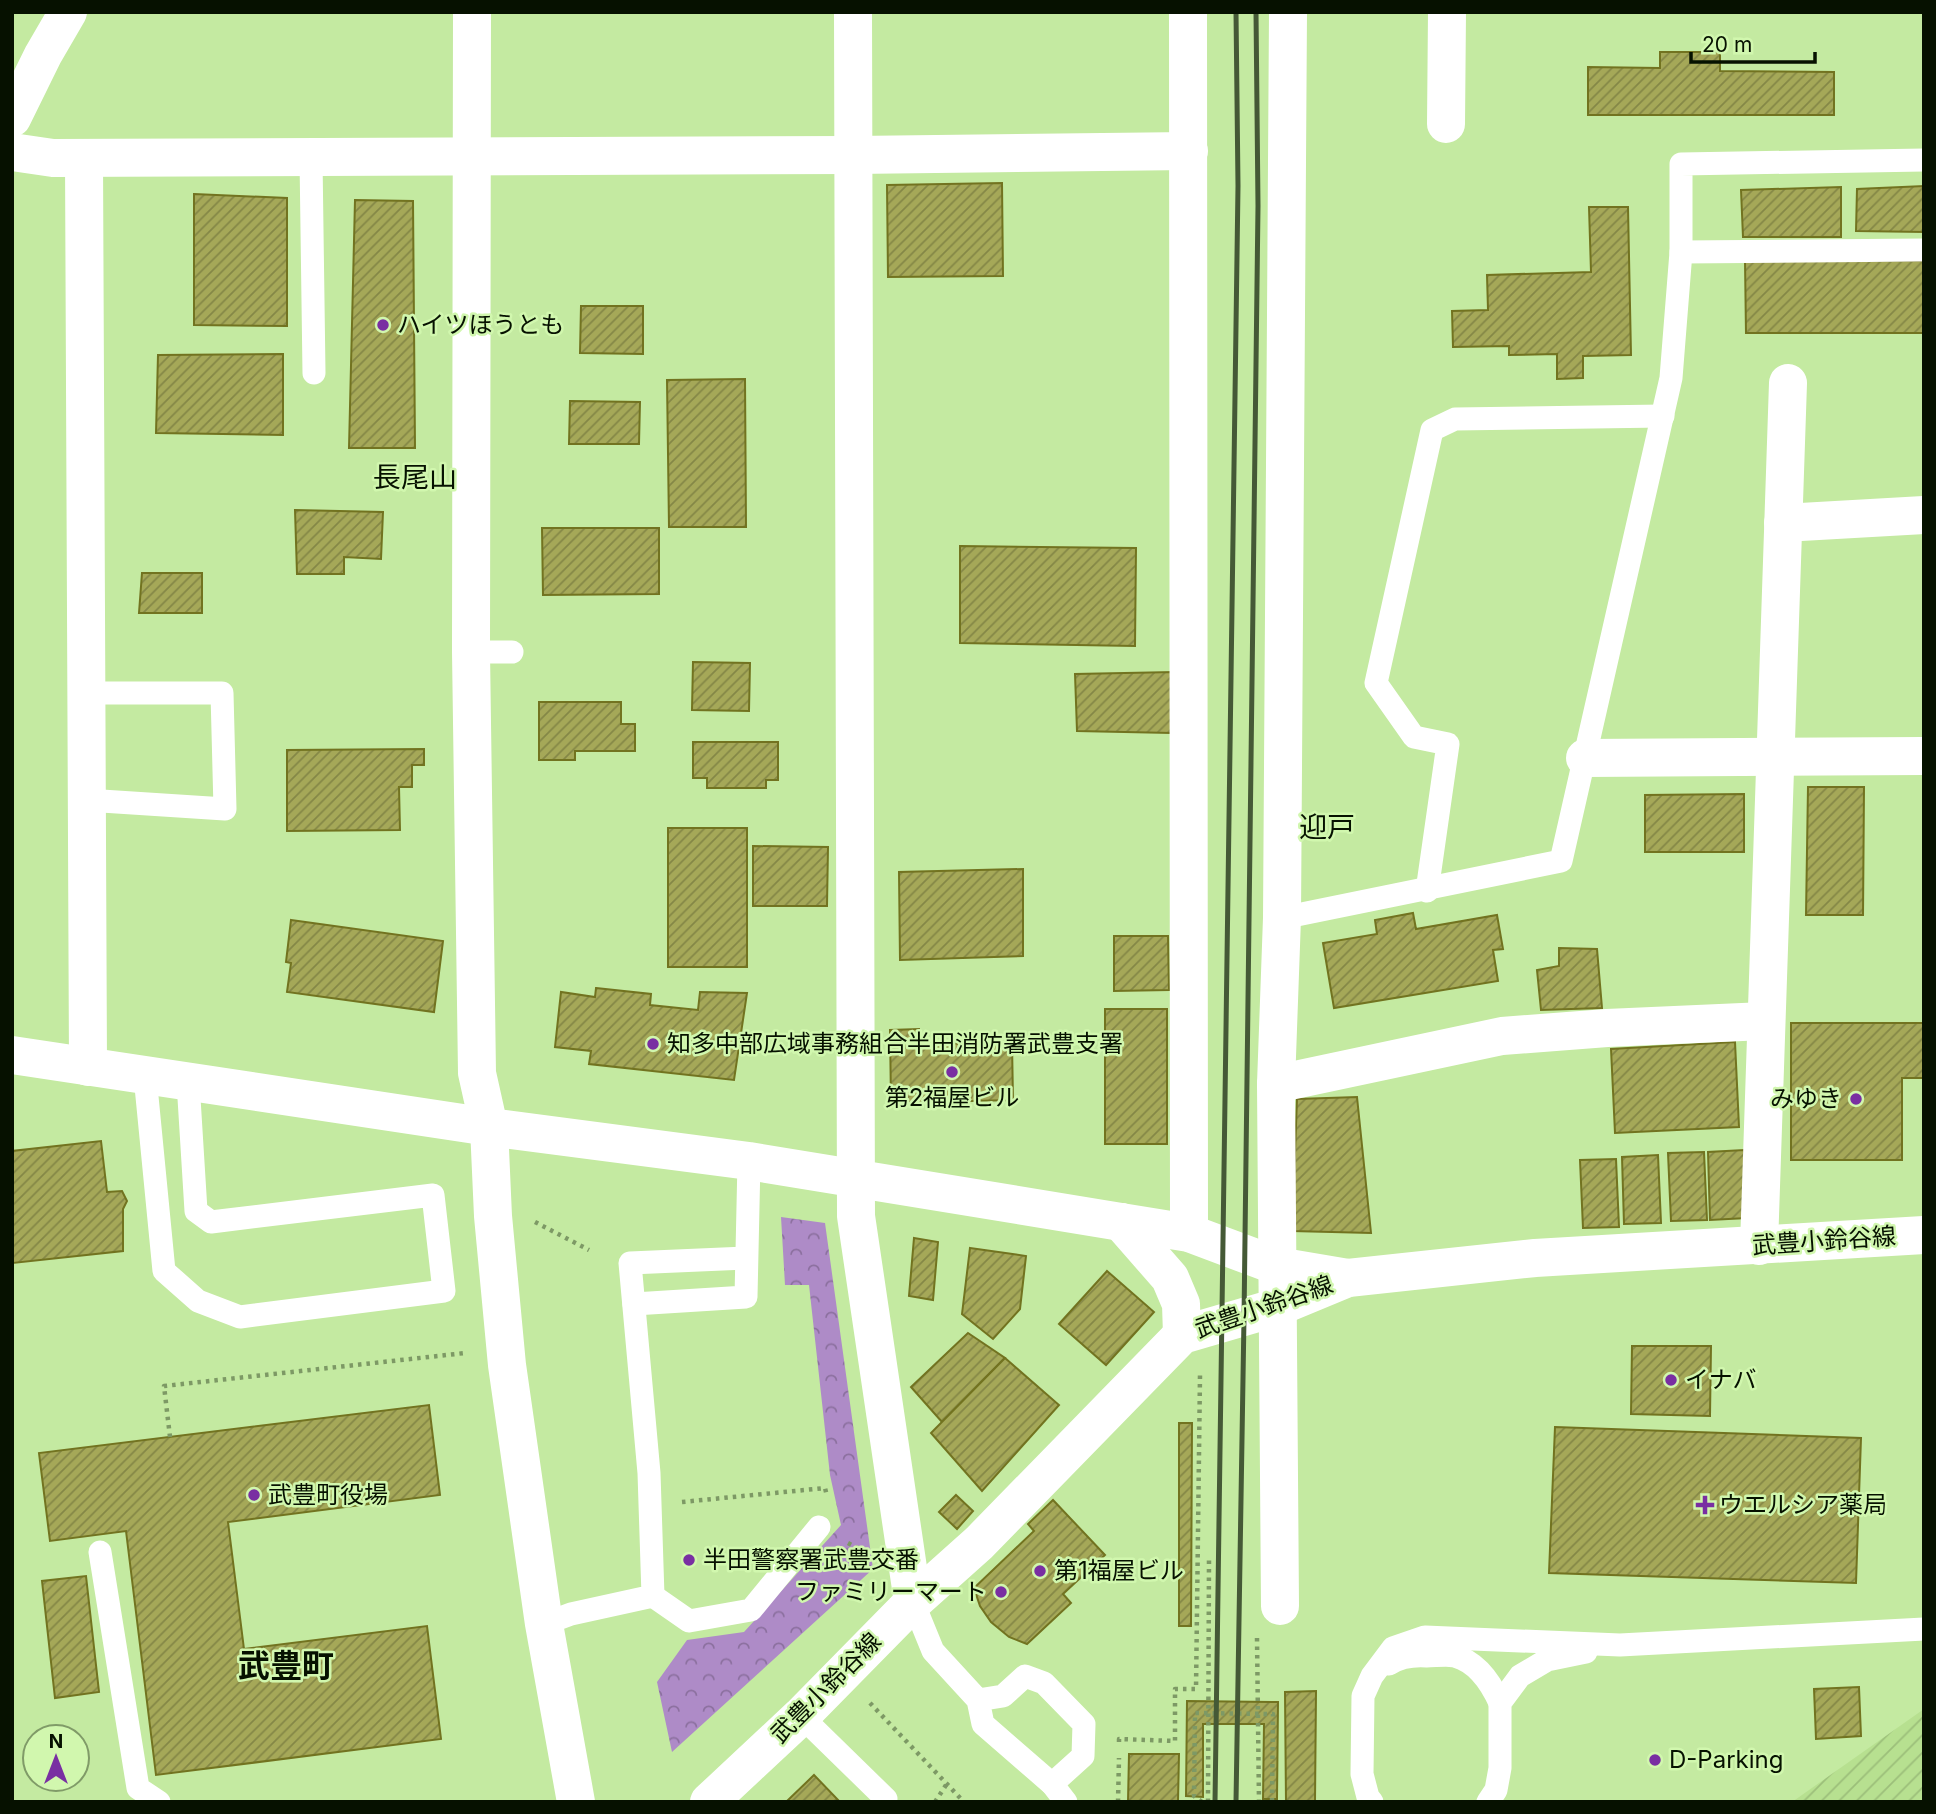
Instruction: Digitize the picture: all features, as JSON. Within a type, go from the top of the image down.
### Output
[{"type":"street","points":[[12,118],[68,12]]},
{"type":"street","points":[[472,12],[471,652],[477,1073],[489,1127],[507,1365],[544,1624],[576,1802]]},
{"type":"street","points":[[853,12],[856,1216],[913,1602]]},
{"type":"street","points":[[1188,12],[1189,1233]]},
{"type":"street","points":[[1280,1606],[1276,1084],[1282,918],[1288,12]]},
{"type":"street","points":[[1446,124],[1447,12]]},
{"type":"street","points":[[12,152],[52,158],[311,158],[1189,151]]},
{"type":"street","points":[[84,158],[88,1066]]},
{"type":"street","points":[[1759,1246],[1788,383]]},
{"type":"street","points":[[1783,523],[1924,515]]},
{"type":"street","points":[[1585,758],[1924,756]]},
{"type":"street","points":[[1276,1084],[1502,1036],[1765,1021]]},
{"type":"street","points":[[12,1055],[489,1127],[749,1161],[1189,1233],[1277,1266],[1348,1278]]},
{"type":"street","points":[[1121,1222],[1170,1278],[1191,1332]]},
{"type":"street","name":"武豊小鈴谷線","points":[[709,1802],[801,1716],[913,1602],[979,1543],[1191,1332],[1278,1307],[1348,1278],[1535,1258],[1924,1235]]},
{"type":"lane","points":[[311,158],[314,373]]},
{"type":"lane","points":[[1282,918],[1562,862],[1671,378],[1681,252],[1681,164],[1924,160]]},
{"type":"lane","points":[[1681,252],[1924,250]]},
{"type":"lane","points":[[1427,891],[1448,744],[1414,737],[1376,683],[1432,430],[1455,419],[1663,416]]},
{"type":"lane","points":[[471,652],[512,652]]},
{"type":"lane","points":[[85,693],[222,693],[225,810],[86,800]]},
{"type":"lane","points":[[145,1076],[164,1271],[198,1301],[240,1317],[444,1291],[433,1195],[211,1222],[196,1211],[188,1082]]},
{"type":"lane","points":[[634,1304],[747,1297],[749,1161]]},
{"type":"lane","points":[[653,1596],[650,1506],[630,1263],[747,1258]]},
{"type":"lane","points":[[544,1624],[571,1614],[653,1596],[689,1621],[751,1610],[819,1527]]},
{"type":"lane","points":[[100,1552],[138,1788],[159,1802]]},
{"type":"lane","points":[[913,1602],[933,1651],[978,1700],[983,1724],[1059,1793],[1083,1756],[1084,1724],[1044,1683],[1025,1675],[1003,1696],[978,1700]]},
{"type":"lane","points":[[1372,1802],[1362,1774],[1363,1696],[1372,1675],[1393,1648],[1425,1637],[1620,1645],[1924,1629]]},
{"type":"lane","points":[[1500,1703],[1520,1676],[1547,1660],[1620,1645]]},
{"type":"lane","points":[[1372,1675],[1398,1659],[1455,1656],[1490,1680],[1500,1703],[1500,1768],[1496,1790],[1488,1802]]},
{"type":"lane","points":[[801,1716],[886,1799]]},
{"type":"path","points":[[533,1221],[589,1250]]},
{"type":"path","points":[[1118,1802],[1119,1739],[1175,1741],[1175,1689],[1196,1689],[1191,1332]]},
{"type":"path","points":[[170,1437],[164,1386],[466,1353]]},
{"type":"path","points":[[650,1506],[825,1488],[830,1513],[819,1527]]},
{"type":"path","points":[[1208,1802],[1209,1557]]},
{"type":"path","points":[[1256,1635],[1259,1802]]},
{"type":"path","points":[[862,1653],[869,1702],[964,1802]]},
{"type":"path","points":[[1202,1802],[1194,1796],[1195,1713],[1273,1714],[1272,1800],[1265,1802]]},
{"type":"path","points":[[935,1802],[946,1785]]},
{"type":"shaded area","points":[[1924,1709],[1924,1802],[1792,1802]]},
{"type":"green space","points":[[781,1217],[825,1223],[873,1569],[672,1752],[657,1682],[687,1640],[744,1632],[841,1525],[830,1475],[809,1285],[785,1285]]},
{"type":"building","points":[[1660,52],[1720,52],[1720,71],[1834,72],[1834,115],[1588,115],[1588,67],[1660,68]]},
{"type":"building","points":[[1002,183],[1003,276],[888,277],[887,185]]},
{"type":"building","points":[[1924,186],[1924,232],[1856,231],[1857,189]]},
{"type":"building","points":[[1841,187],[1841,237],[1743,237],[1741,190]]},
{"type":"building","points":[[194,194],[287,198],[287,326],[194,325]]},
{"type":"building","name":"ハイツほうとも","points":[[355,200],[413,201],[415,448],[349,448]]},
{"type":"building","points":[[1589,207],[1628,207],[1631,355],[1583,356],[1583,378],[1557,379],[1557,354],[1509,355],[1509,346],[1453,347],[1452,311],[1488,310],[1487,275],[1591,272]]},
{"type":"building","points":[[1745,261],[1924,261],[1924,333],[1746,333]]},
{"type":"building","points":[[581,306],[643,306],[643,354],[580,353]]},
{"type":"building","points":[[283,354],[283,435],[156,433],[158,355]]},
{"type":"building","points":[[745,379],[746,527],[669,527],[667,380]]},
{"type":"building","points":[[570,401],[640,402],[639,444],[569,444]]},
{"type":"building","points":[[295,510],[383,512],[381,559],[344,557],[344,574],[297,574]]},
{"type":"building","points":[[542,528],[659,528],[659,594],[543,595]]},
{"type":"building","points":[[960,546],[1136,548],[1135,646],[960,643]]},
{"type":"building","points":[[142,573],[202,573],[202,613],[139,613]]},
{"type":"building","points":[[693,662],[750,663],[749,711],[692,710]]},
{"type":"building","points":[[1174,672],[1171,733],[1077,731],[1075,674]]},
{"type":"building","points":[[539,702],[621,702],[621,724],[635,724],[635,751],[575,751],[575,760],[539,760]]},
{"type":"building","points":[[693,742],[778,742],[778,780],[766,780],[766,788],[707,788],[707,778],[693,778]]},
{"type":"building","points":[[424,749],[424,765],[412,765],[412,787],[399,787],[400,830],[287,831],[287,750]]},
{"type":"building","points":[[1808,787],[1864,787],[1863,915],[1806,915]]},
{"type":"building","points":[[1744,794],[1744,852],[1645,852],[1645,795]]},
{"type":"building","points":[[668,828],[747,828],[747,967],[668,967]]},
{"type":"building","points":[[753,846],[828,847],[827,906],[753,906]]},
{"type":"building","points":[[1023,869],[1023,956],[900,960],[899,872]]},
{"type":"building","points":[[1413,913],[1416,929],[1497,915],[1503,949],[1493,950],[1498,981],[1334,1008],[1323,943],[1377,934],[1375,920]]},
{"type":"building","points":[[291,920],[443,941],[434,1012],[287,992],[291,963],[286,962]]},
{"type":"building","points":[[1114,936],[1168,936],[1169,990],[1114,991]]},
{"type":"building","points":[[1559,948],[1597,949],[1602,1008],[1541,1010],[1537,970],[1559,966]]},
{"type":"building","points":[[596,988],[651,994],[650,1005],[698,1010],[700,992],[747,993],[734,1080],[589,1064],[591,1051],[555,1047],[561,992],[595,997]]},
{"type":"building","points":[[1105,1009],[1167,1009],[1167,1144],[1105,1144]]},
{"type":"building","points":[[1791,1023],[1924,1023],[1924,1078],[1902,1078],[1902,1160],[1791,1160]]},
{"type":"building","name":"第2福屋ビル","points":[[919,1029],[920,1044],[1012,1043],[1013,1100],[891,1103],[890,1030]]},
{"type":"building","points":[[1735,1042],[1739,1127],[1615,1133],[1611,1049]]},
{"type":"building","points":[[1357,1097],[1371,1233],[1292,1231],[1297,1099]]},
{"type":"building","points":[[101,1141],[107,1192],[122,1191],[127,1201],[123,1209],[123,1251],[13,1263],[12,1151]]},
{"type":"building","points":[[1744,1150],[1747,1218],[1710,1220],[1708,1152]]},
{"type":"building","points":[[1704,1152],[1707,1220],[1671,1221],[1668,1153]]},
{"type":"building","points":[[1658,1155],[1661,1223],[1624,1224],[1622,1157]]},
{"type":"building","points":[[1616,1159],[1619,1227],[1583,1228],[1580,1160]]},
{"type":"building","points":[[914,1238],[938,1242],[933,1300],[909,1296]]},
{"type":"building","points":[[970,1248],[1026,1256],[1020,1309],[993,1339],[962,1314]]},
{"type":"building","points":[[1107,1271],[1154,1312],[1106,1365],[1059,1324]]},
{"type":"building","points":[[968,1333],[1005,1358],[942,1422],[911,1387]]},
{"type":"building","name":"イナバ","points":[[1632,1346],[1711,1346],[1710,1416],[1631,1414]]},
{"type":"building","points":[[1005,1358],[1059,1405],[982,1491],[931,1433]]},
{"type":"building","points":[[429,1405],[440,1495],[228,1522],[244,1649],[427,1626],[441,1739],[156,1775],[126,1531],[50,1541],[39,1453]]},
{"type":"building","points":[[1179,1423],[1192,1423],[1191,1626],[1179,1626]]},
{"type":"building","name":"ウエルシア薬局","points":[[1555,1427],[1861,1438],[1856,1583],[1549,1573]]},
{"type":"building","points":[[956,1495],[973,1511],[957,1529],[939,1512]]},
{"type":"building","name":"第1福屋ビル","points":[[1053,1500],[1105,1555],[1063,1594],[1071,1603],[1027,1644],[1009,1637],[991,1622],[980,1606],[974,1588],[1034,1531],[1028,1524]]},
{"type":"building","points":[[86,1576],[99,1692],[55,1698],[42,1581]]},
{"type":"building","points":[[1859,1687],[1861,1736],[1816,1739],[1814,1689]]},
{"type":"building","points":[[1316,1691],[1315,1802],[1286,1802],[1285,1692]]},
{"type":"building","points":[[1187,1701],[1278,1702],[1277,1799],[1263,1799],[1264,1724],[1203,1724],[1203,1797],[1186,1796]]},
{"type":"building","points":[[1129,1754],[1179,1754],[1178,1802],[1128,1802]]},
{"type":"building","points":[[814,1775],[840,1802],[786,1802]]},
{"type":"railway","points":[[1215,1802],[1238,186],[1236,12]]},
{"type":"railway","points":[[1236,1802],[1258,206],[1256,12]]},
{"type":"place","name":"ハイツほうとも","points":[[383,325]]},
{"type":"place","name":"知多中部広域事務組合半田消防署武豊支署","points":[[653,1044]]},
{"type":"place","name":"第2福屋ビル","points":[[952,1072]]},
{"type":"place","name":"みゆき","points":[[1856,1099]]},
{"type":"place","name":"イナバ","points":[[1671,1380]]},
{"type":"place","name":"武豊町役場","points":[[254,1495]]},
{"type":"place","name":"ウエルシア薬局","points":[[1705,1505]]},
{"type":"place","name":"半田警察署武豊交番","points":[[689,1560]]},
{"type":"place","name":"第1福屋ビル","points":[[1040,1571]]},
{"type":"place","name":"ファミリーマート","points":[[1001,1592]]},
{"type":"place","name":"D-Parking","points":[[1655,1760]]},
{"type":"district","name":"長尾山","points":[[415,477]]},
{"type":"district","name":"迎戸","points":[[1327,827]]},
{"type":"district","name":"武豊町","points":[[286,1666]]}]
